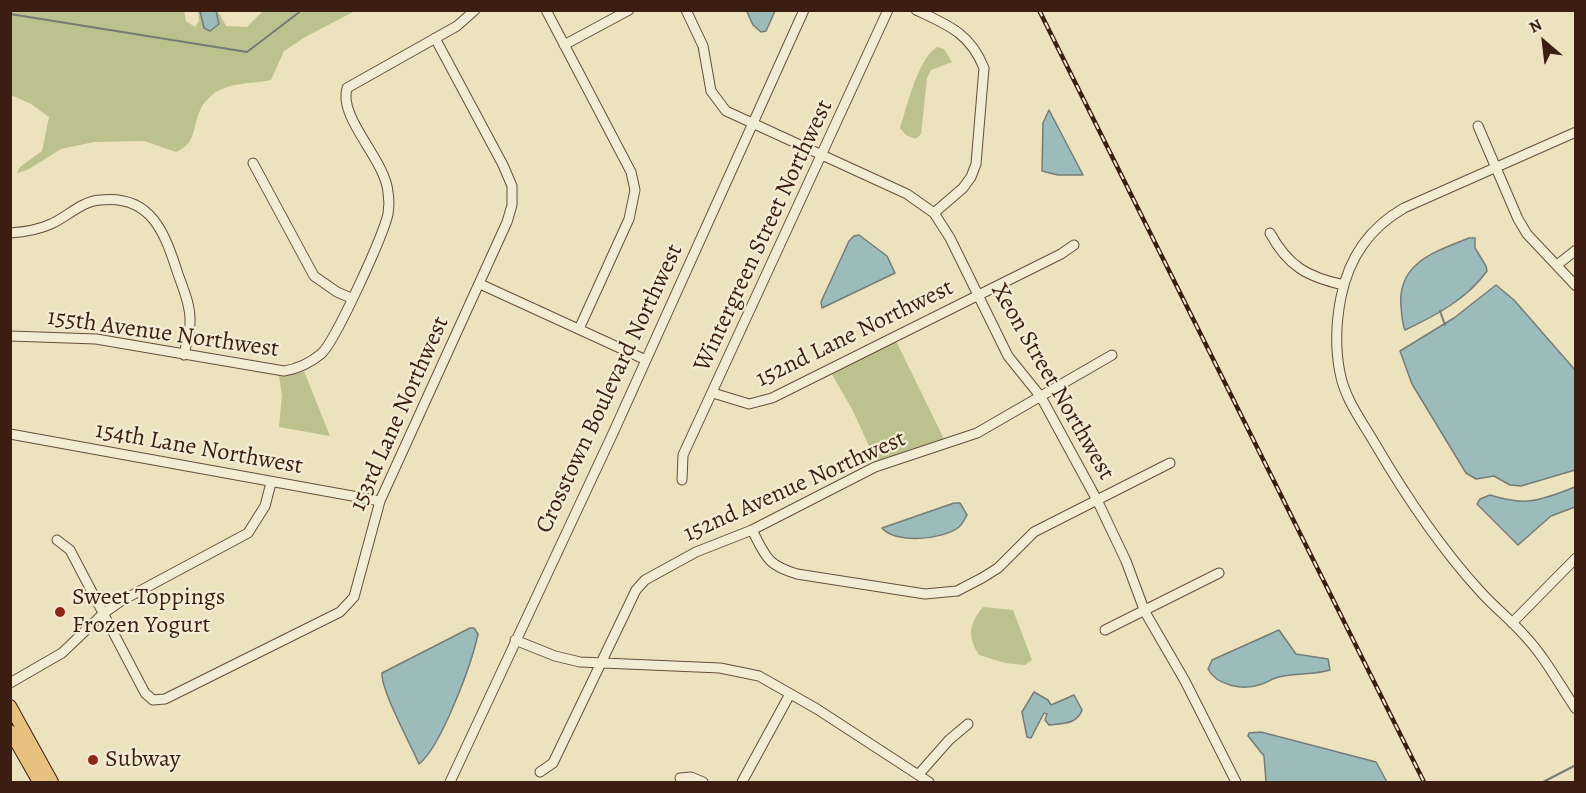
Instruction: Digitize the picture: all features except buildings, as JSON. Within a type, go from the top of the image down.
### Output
[{"type":"main road","points":[[10,706],[52,783]]},
{"type":"main road","points":[[10,731],[39,783]]},
{"type":"street","points":[[435,38],[457,26],[475,10]]},
{"type":"street","points":[[546,10],[631,172],[634,190],[629,219],[579,329]]},
{"type":"street","points":[[564,45],[629,10]]},
{"type":"street","name":"Xeon Street Northwest","points":[[686,10],[703,46],[709,82],[716,100],[726,111],[824,154],[915,198],[934,213],[950,238],[1008,356],[1041,397],[1097,500],[1126,561],[1145,612],[1185,681],[1236,783]]},
{"type":"street","name":"Crosstown Boulevard Northwest","points":[[450,783],[646,360],[804,10]]},
{"type":"street","name":"Wintergreen Street Northwest","points":[[682,480],[683,455],[824,154],[888,10]]},
{"type":"street","points":[[916,10],[960,32],[979,54],[984,68],[974,171],[963,188],[934,213]]},
{"type":"street","name":"155th Avenue Northwest","points":[[10,336],[96,339],[247,367],[291,370],[308,363],[328,346],[378,243],[388,205],[388,190],[379,167],[345,104],[346,88],[435,38]]},
{"type":"street","name":"153rd Lane Northwest","points":[[104,613],[146,693],[153,700],[165,699],[340,612],[354,597],[380,501],[480,284],[512,205],[512,186],[503,165],[435,38]]},
{"type":"street","points":[[1478,126],[1518,219],[1527,234],[1575,286]]},
{"type":"street","points":[[1574,703],[1551,668],[1512,623],[1480,592],[1418,514],[1349,399],[1340,375],[1336,347],[1337,320],[1344,285],[1356,253],[1385,219],[1404,208],[1575,132]]},
{"type":"street","points":[[253,163],[314,276],[337,292],[351,298]]},
{"type":"street","points":[[10,233],[27,232],[51,224],[98,200],[129,201],[141,208],[155,219],[166,235],[185,295],[190,319],[184,355]]},
{"type":"street","points":[[1270,233],[1279,250],[1294,265],[1313,278],[1344,285]]},
{"type":"street","name":"152nd Lane Northwest","points":[[713,393],[749,404],[766,401],[1061,254],[1074,245]]},
{"type":"street","points":[[1557,266],[1575,250]]},
{"type":"street","points":[[480,284],[646,360]]},
{"type":"street","name":"152nd Avenue Northwest","points":[[599,664],[636,590],[645,580],[696,552],[752,530],[875,467],[977,434],[1041,397],[1065,380],[1112,355]]},
{"type":"street","name":"154th Lane Northwest","points":[[11,434],[380,501]]},
{"type":"street","points":[[752,530],[765,555],[776,567],[797,574],[926,594],[944,593],[982,578],[998,568],[1034,532],[1170,463]]},
{"type":"street","points":[[10,683],[62,653],[104,613],[137,591],[248,533],[265,506],[271,483]]},
{"type":"street","points":[[57,540],[70,550],[104,613]]},
{"type":"street","points":[[1512,623],[1575,558]]},
{"type":"street","points":[[1105,630],[1219,573]]},
{"type":"street","points":[[515,640],[555,656],[599,664],[720,668],[759,676],[919,774],[929,783]]},
{"type":"street","points":[[540,772],[553,763],[599,664]]},
{"type":"street","points":[[742,783],[790,694]]},
{"type":"street","points":[[919,774],[949,740],[968,724]]},
{"type":"street","points":[[680,778],[691,777],[703,783]]},
{"type":"green space","points":[[11,11],[184,11],[186,21],[195,27],[199,21],[198,11],[218,11],[226,26],[247,27],[263,11],[355,11],[284,51],[271,80],[225,88],[212,95],[200,111],[190,141],[176,152],[144,141],[94,142],[61,149],[27,170],[17,173],[20,167],[42,151],[49,117],[31,104],[11,95]]},
{"type":"green space","points":[[937,47],[944,49],[952,62],[931,70],[927,78],[921,134],[916,139],[906,135],[900,128],[919,72],[930,53]]},
{"type":"green space","points":[[896,341],[944,439],[876,461],[852,409],[831,373]]},
{"type":"green space","points":[[304,371],[330,436],[279,427],[282,395],[279,376]]},
{"type":"green space","points":[[983,607],[1013,610],[1032,660],[1025,665],[1005,663],[979,655],[971,636],[971,630]]},
{"type":"water","points":[[200,11],[216,11],[219,24],[210,31],[204,28]]},
{"type":"water","points":[[775,11],[766,31],[761,32],[753,25],[747,12]]},
{"type":"water","points":[[1049,110],[1083,175],[1058,175],[1042,171],[1043,123]]},
{"type":"water","points":[[859,235],[887,256],[895,273],[822,308],[821,302],[849,241]]},
{"type":"water","points":[[1469,238],[1475,238],[1475,248],[1487,271],[1460,298],[1439,313],[1405,330],[1401,292],[1405,280],[1420,261]]},
{"type":"water","points":[[1496,285],[1514,300],[1575,370],[1575,470],[1521,486],[1510,485],[1494,476],[1476,479],[1466,473],[1412,384],[1400,351],[1454,318]]},
{"type":"water","points":[[1575,487],[1575,507],[1551,516],[1518,545],[1477,504],[1480,499],[1490,495],[1524,501]]},
{"type":"water","points":[[954,503],[960,503],[967,515],[959,527],[942,535],[908,538],[888,533],[882,528]]},
{"type":"water","points":[[474,628],[478,634],[455,704],[437,741],[419,764],[391,705],[382,673]]},
{"type":"water","points":[[1279,630],[1296,654],[1328,659],[1330,670],[1279,677],[1255,686],[1239,687],[1218,680],[1208,669],[1212,660]]},
{"type":"water","points":[[1034,692],[1048,700],[1051,705],[1074,695],[1082,710],[1080,715],[1073,721],[1049,725],[1045,720],[1047,714],[1044,713],[1031,738],[1027,737],[1022,712]]},
{"type":"water","points":[[1261,732],[1376,762],[1387,782],[1266,782],[1264,756],[1248,736],[1249,733]]},
{"type":"waterway","points":[[10,14],[247,52],[302,10]]},
{"type":"waterway","points":[[1440,311],[1445,325]]},
{"type":"waterway","points":[[1543,782],[1576,765]]},
{"type":"railway","points":[[1039,10],[1424,782]]},
{"type":"place","name":"Sweet Toppings Frozen Yogurt","points":[[60,612]]},
{"type":"place","name":"Subway","points":[[93,760]]}]
